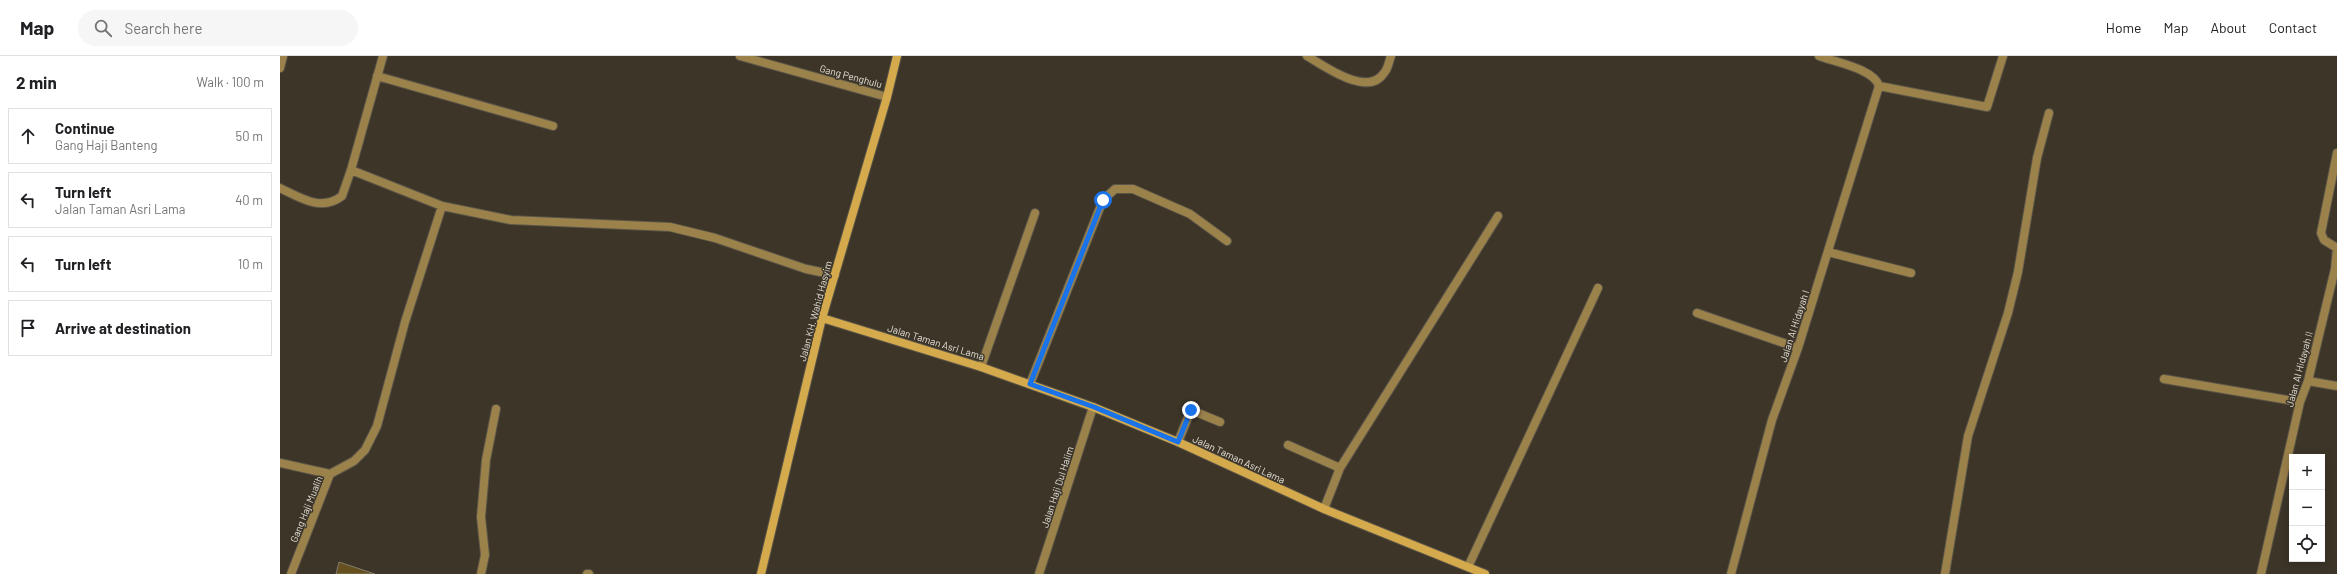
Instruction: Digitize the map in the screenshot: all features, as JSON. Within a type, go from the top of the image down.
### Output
[{"type":"street","points":[[280,68],[283,56]]},
{"type":"street","points":[[280,188],[304,200],[325,204],[342,196],[351,170],[383,56]]},
{"type":"street","name":"Gang Penghulu","points":[[740,56],[887,97]]},
{"type":"street","name":"Jalan KH. Wahid Hasyim","points":[[761,574],[822,318],[887,97],[897,56]]},
{"type":"street","points":[[1307,56],[1345,78],[1362,83],[1376,81],[1384,74],[1391,56]]},
{"type":"street","points":[[1819,56],[1834,59],[1870,73],[1877,80],[1878,86],[1987,107],[2003,56]]},
{"type":"street","points":[[377,76],[553,126]]},
{"type":"street","name":"Jalan Al Hidayah I","points":[[1732,574],[1772,420],[1798,348],[1878,86]]},
{"type":"street","points":[[1944,574],[1968,436],[2013,293],[2037,158],[2048,113]]},
{"type":"street","name":"Jalan Al Hidayah II","points":[[2260,574],[2300,402],[2308,382],[2335,269],[2337,248],[2324,240],[2321,233],[2337,153]]},
{"type":"street","points":[[351,170],[442,206],[510,220],[670,227],[715,238],[806,269],[835,275]]},
{"type":"street","points":[[1030,384],[1103,200],[1115,189],[1133,189],[1190,214],[1227,241]]},
{"type":"street","points":[[280,462],[330,474],[354,461],[365,450],[377,426],[405,322],[442,206]]},
{"type":"street","points":[[981,367],[1035,213]]},
{"type":"street","points":[[1324,509],[1340,468],[1498,216]]},
{"type":"street","points":[[1828,252],[1911,273]]},
{"type":"street","points":[[1468,567],[1598,288]]},
{"type":"street","points":[[1696,313],[1798,348]]},
{"type":"street","name":"Jalan Taman Asri Lama","points":[[822,318],[981,367],[1094,407],[1178,442],[1324,509],[1485,574]]},
{"type":"street","points":[[2164,379],[2300,402]]},
{"type":"street","points":[[2308,382],[2337,386]]},
{"type":"street","name":"Jalan Haji Dul Halim","points":[[1039,574],[1094,407]]},
{"type":"street","points":[[481,574],[485,555],[481,517],[486,460],[496,409]]},
{"type":"street","points":[[1178,442],[1191,410],[1220,422]]},
{"type":"street","points":[[1288,445],[1340,468]]},
{"type":"street","name":"Gang Haji Mualih","points":[[291,574],[330,474]]},
{"type":"building","points":[[339,562],[375,574],[336,574]]},
{"type":"route","points":[[1103,200],[1030,384],[1094,407],[1178,442],[1182,428],[1191,410]]}]
